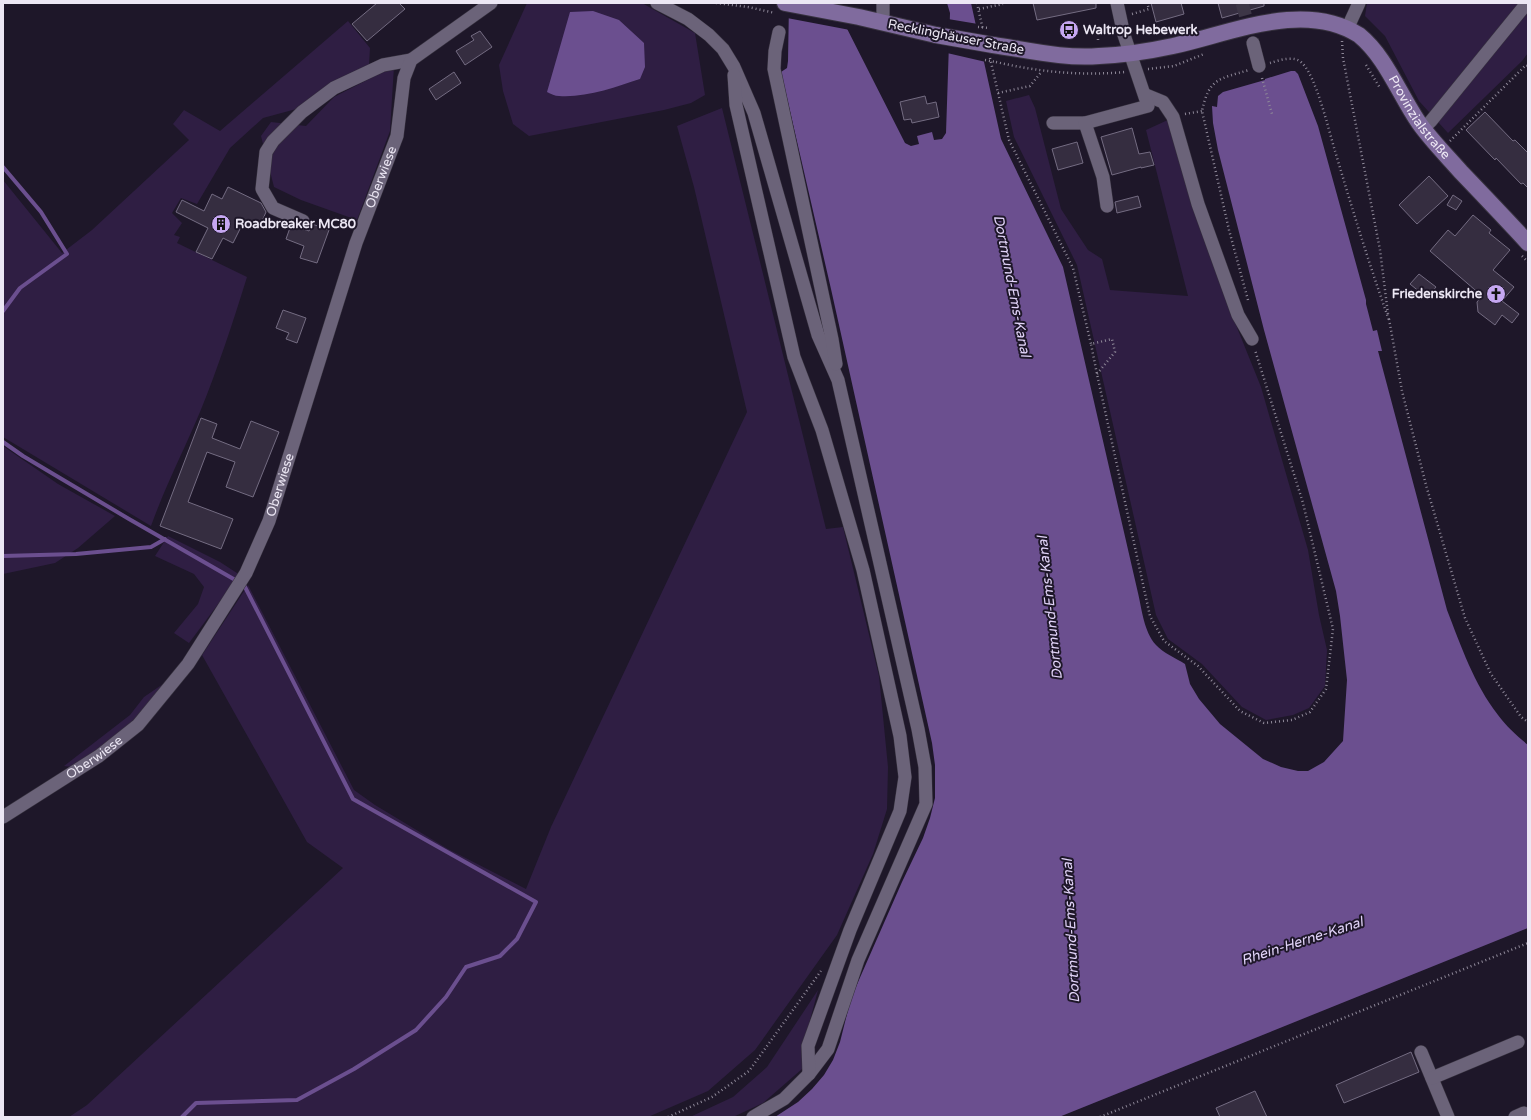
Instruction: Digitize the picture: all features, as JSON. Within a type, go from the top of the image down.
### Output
[{"type":"main road","name":"Recklinghäuser Straße","points":[[780,8],[859,17],[936,35],[1063,56],[1098,56],[1174,46],[1275,17],[1299,14]]},
{"type":"main road","name":"Provinzialstraße","points":[[1299,14],[1324,17],[1348,26],[1368,43],[1423,129],[1528,243]]},
{"type":"street","points":[[303,221],[273,208],[262,189],[266,152],[273,141],[302,112],[334,88],[383,65],[411,60],[491,3]]},
{"type":"street","points":[[657,3],[688,19],[710,35],[723,49],[734,67],[754,113],[818,335],[838,380]]},
{"type":"street","points":[[883,3],[883,23]]},
{"type":"street","points":[[1053,123],[1085,124],[1148,106],[1146,95],[1129,53],[1118,3]]},
{"type":"street","points":[[1348,26],[1359,3]]},
{"type":"street","points":[[1423,129],[1527,3]]},
{"type":"street","points":[[753,1117],[784,1099],[809,1074],[828,1049],[858,960],[926,804],[924,767],[918,729],[838,380],[832,339],[774,69],[775,51],[779,32]]},
{"type":"street","points":[[1253,43],[1259,66]]},
{"type":"street","name":"Oberwiese","points":[[3,817],[100,756],[138,725],[188,664],[246,573],[269,521],[356,243],[397,136],[404,78],[411,60]]},
{"type":"street","points":[[734,67],[736,105],[794,357],[822,430],[863,570],[900,736],[905,770],[900,810],[850,930],[808,1046],[809,1074]]},
{"type":"street","points":[[1146,95],[1163,102],[1173,117],[1198,204],[1238,315],[1252,339]]},
{"type":"street","points":[[1085,124],[1103,177],[1107,206]]},
{"type":"street","points":[[1432,1078],[1518,1042]]},
{"type":"street","points":[[1421,1052],[1448,1117]]},
{"type":"path","points":[[716,3],[748,7],[780,8]]},
{"type":"path","points":[[1121,18],[1149,9],[1147,3]]},
{"type":"path","points":[[979,9],[1003,4]]},
{"type":"path","points":[[1346,43],[1342,40],[1343,58],[1380,250],[1389,320],[1402,391],[1422,471],[1465,618],[1491,674],[1521,717],[1528,722]]},
{"type":"path","points":[[1248,301],[1229,230],[1202,111],[1205,97],[1210,86],[1221,79],[1285,58],[1301,61],[1309,70],[1369,266],[1389,320]]},
{"type":"path","points":[[1364,63],[1381,89]]},
{"type":"path","points":[[1441,150],[1526,65],[1528,66]]},
{"type":"path","points":[[1042,70],[1030,86],[998,93],[1009,140],[1073,268],[1098,374],[1150,616],[1164,641],[1198,666],[1240,711],[1264,723],[1292,720],[1310,712],[1326,689],[1333,629],[1303,503],[1252,339]]},
{"type":"path","points":[[1264,83],[1272,114]]},
{"type":"path","points":[[1173,117],[1202,111]]},
{"type":"path","points":[[1091,344],[1112,339],[1115,352],[1098,374]]},
{"type":"path","points":[[1100,1117],[1528,943]]},
{"type":"path","points":[[668,1117],[712,1097],[749,1072],[823,968]]},
{"type":"shaded area","points":[[527,3],[642,3],[695,33],[705,95],[691,103],[664,110],[529,136],[513,124],[503,91],[499,65]],"holes":[[[640,79],[589,93],[557,96]]]},
{"type":"shaded area","points":[[1367,3],[1528,3],[1528,53],[1522,61],[1448,133],[1419,101],[1385,36],[1365,16]]},
{"type":"shaded area","points":[[348,21],[370,48],[369,65],[300,108],[263,118],[230,148],[197,204],[181,198],[172,213],[182,223],[174,235],[180,237],[177,243],[247,277],[207,395],[162,497],[151,526],[3,437],[3,180],[62,253],[92,230],[189,140],[173,124],[184,110],[220,131]]},
{"type":"shaded area","points":[[394,66],[390,131],[357,220],[301,200],[274,187],[261,136],[271,122],[306,126],[334,97]]},
{"type":"shaded area","points":[[1029,95],[1035,108],[1061,209],[1088,250],[1102,259],[1110,290],[1188,296],[1146,130],[1170,119],[1203,228],[1238,330],[1261,387],[1308,550],[1319,615],[1327,650],[1325,686],[1309,708],[1293,715],[1266,720],[1242,707],[1202,664],[1168,639],[1156,615],[1077,265],[1014,137],[1006,101]]},
{"type":"shaded area","points":[[722,108],[826,529],[843,527],[879,676],[888,767],[887,809],[873,854],[837,935],[755,1050],[708,1091],[648,1117],[69,1117],[87,1105],[343,868],[307,842],[202,655],[248,585],[354,790],[375,805],[448,849],[526,889],[551,827],[747,412],[694,187],[677,126]]},
{"type":"shaded area","points":[[3,446],[58,484],[115,516],[78,548],[55,563],[3,574]]},
{"type":"shaded area","points":[[168,536],[220,562],[240,575],[189,643],[174,633],[198,604],[204,587],[194,574],[155,556]]},
{"type":"shaded area","points":[[163,684],[163,690],[111,743],[79,768],[64,766],[130,715],[144,697]]},
{"type":"shaded area","points":[[818,990],[804,1043],[802,1069],[763,1103],[733,1117],[690,1117],[733,1097],[767,1067]]},
{"type":"water","points":[[789,3],[834,3],[905,143],[911,146],[919,144],[917,136],[932,132],[934,140],[942,139],[946,133],[950,13],[947,3],[971,3],[1001,139],[1063,267],[1142,613],[1149,634],[1159,648],[1185,664],[1190,684],[1199,699],[1220,724],[1263,759],[1281,767],[1298,771],[1308,771],[1324,762],[1343,741],[1347,680],[1340,616],[1336,591],[1264,330],[1218,150],[1213,123],[1212,106],[1217,107],[1218,96],[1223,92],[1291,71],[1295,71],[1298,74],[1318,126],[1366,300],[1373,331],[1377,330],[1382,351],[1378,351],[1447,610],[1475,678],[1489,703],[1512,731],[1528,745],[1528,928],[1059,1117],[775,1117],[798,1102],[812,1089],[824,1075],[833,1060],[840,1042],[851,998],[923,838],[935,798],[935,765],[932,743],[781,72],[787,68],[788,61]]},
{"type":"water","points":[[593,11],[619,20],[644,43],[645,67],[640,79],[590,94],[558,96],[547,92],[570,12]]},
{"type":"pier","points":[[787,3],[836,3],[850,30],[787,18]]},
{"type":"pier","points":[[948,19],[978,24],[986,62],[947,53]]},
{"type":"building","points":[[377,3],[399,3],[405,9],[367,41],[352,24]]},
{"type":"building","points":[[1033,3],[1096,3],[1096,8],[1037,20]]},
{"type":"building","points":[[1151,3],[1181,3],[1184,14],[1156,22]]},
{"type":"building","points":[[1218,3],[1264,3],[1264,6],[1222,18]]},
{"type":"building","points":[[480,31],[492,47],[465,65],[456,51],[474,40],[471,36]]},
{"type":"building","points":[[454,72],[461,83],[436,100],[429,89]]},
{"type":"building","points":[[925,96],[927,104],[936,102],[939,117],[912,123],[911,119],[904,120],[900,102]]},
{"type":"building","points":[[1485,112],[1513,141],[1515,140],[1528,153],[1528,188],[1523,183],[1521,184],[1496,158],[1495,160],[1466,130]]},
{"type":"building","points":[[1132,128],[1139,154],[1150,152],[1154,165],[1112,175],[1101,137]]},
{"type":"building","points":[[1077,142],[1083,163],[1058,170],[1052,149]]},
{"type":"building","points":[[1429,176],[1448,196],[1417,224],[1399,205]]},
{"type":"building","name":"Roadbreaker MC80","points":[[228,187],[261,203],[266,212],[259,228],[244,221],[233,243],[223,238],[212,259],[196,252],[208,228],[176,212],[182,200],[204,211],[212,194],[222,199]]},
{"type":"building","points":[[1453,195],[1462,201],[1456,210],[1447,205]]},
{"type":"building","points":[[1138,196],[1141,207],[1117,213],[1115,202]]},
{"type":"building","points":[[1473,215],[1491,230],[1489,233],[1510,250],[1493,270],[1514,287],[1502,301],[1519,314],[1512,323],[1502,315],[1495,325],[1478,312],[1477,302],[1482,296],[1430,251],[1448,230],[1455,236]]},
{"type":"building","points":[[312,224],[329,230],[317,263],[300,258],[304,246],[286,239],[291,225],[309,231]]},
{"type":"building","points":[[1419,274],[1436,287],[1427,298],[1410,284]]},
{"type":"building","points":[[283,310],[306,318],[297,343],[286,339],[289,333],[276,328]]},
{"type":"building","points":[[201,418],[217,424],[212,438],[240,449],[251,421],[279,432],[253,497],[226,487],[235,462],[207,452],[188,502],[233,519],[221,549],[160,526]]},
{"type":"building","points":[[1411,1052],[1419,1072],[1344,1103],[1336,1085]]},
{"type":"building","points":[[1255,1091],[1267,1117],[1220,1117],[1216,1108]]},
{"type":"waterway","points":[[3,167],[41,212],[67,254],[20,288],[3,311]]},
{"type":"waterway","points":[[3,442],[23,456],[129,519],[244,585],[353,799],[536,902],[517,939],[500,956],[466,967],[446,997],[416,1030],[354,1069],[297,1100],[196,1103],[182,1117]]},
{"type":"waterway","points":[[3,556],[76,554],[151,547],[165,539]]},
{"type":"tunnel","points":[[1242,3],[1253,43]]},
{"type":"place","name":"Waltrop Hebewerk","points":[[1069,30]]},
{"type":"place","name":"Roadbreaker MC80","points":[[221,224]]},
{"type":"place","name":"Friedenskirche","points":[[1496,294]]},
{"type":"water label","name":"Dortmund-Ems-Kanal","points":[[1012,286]]},
{"type":"water label","name":"Dortmund-Ems-Kanal","points":[[1050,608]]},
{"type":"water label","name":"Dortmund-Ems-Kanal","points":[[1071,931]]},
{"type":"water label","name":"Rhein-Herne-Kanal","points":[[1302,941]]}]
